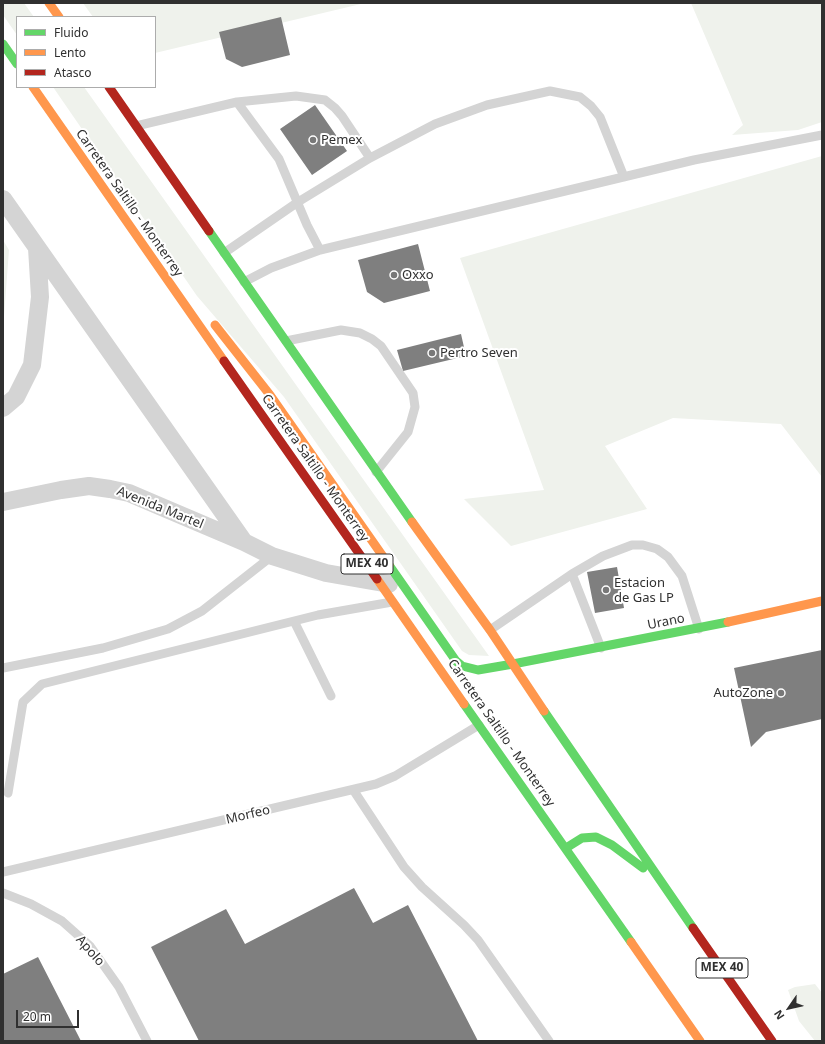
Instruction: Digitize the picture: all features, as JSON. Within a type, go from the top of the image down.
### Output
[{"type":"main road","points":[[48,3],[58,16]]},
{"type":"main road","points":[[3,44],[16,63]]},
{"type":"main road","name":"Carretera Saltillo - Monterrey","points":[[34,88],[700,1041]]},
{"type":"main road","name":"MEX 40","points":[[110,88],[376,472],[490,630],[565,743],[772,1041]]},
{"type":"main road","name":"Urano","points":[[168,282],[204,314],[241,357],[270,395],[451,655],[462,666],[478,670],[513,664],[699,629],[822,601]]},
{"type":"main road","points":[[566,848],[582,838],[596,837],[603,839],[636,862],[671,896]]},
{"type":"street","points":[[3,199],[244,542]]},
{"type":"street","points":[[3,408],[16,397],[32,365],[40,297],[37,248]]},
{"type":"street","name":"Avenida Martel","points":[[3,502],[89,486],[110,489],[129,493],[158,504],[272,556],[326,573],[381,584],[402,584]]},
{"type":"lane","points":[[224,253],[298,202],[370,158],[435,124],[487,105],[550,91],[580,97],[591,106],[600,117],[624,177]]},
{"type":"lane","points":[[136,126],[237,102],[296,96],[324,100],[335,108],[370,158]]},
{"type":"lane","points":[[237,102],[279,159],[307,226],[320,250]]},
{"type":"lane","points":[[244,282],[271,268],[320,250],[694,160],[822,135]]},
{"type":"lane","points":[[285,341],[341,330],[360,333],[372,339],[381,346],[413,393],[415,408],[408,432],[376,472]]},
{"type":"lane","points":[[490,630],[572,574],[620,548],[632,545],[643,545],[657,549],[668,557],[682,576],[699,629]]},
{"type":"lane","points":[[3,668],[103,648],[168,629],[202,611],[272,556]]},
{"type":"lane","points":[[572,574],[601,648]]},
{"type":"lane","points":[[8,793],[23,702],[42,684],[294,621],[393,602]]},
{"type":"lane","points":[[294,621],[331,696]]},
{"type":"lane","name":"Morfeo","points":[[3,872],[354,791],[395,776],[479,725]]},
{"type":"lane","points":[[354,791],[404,867],[422,888],[464,925],[478,940],[549,1041]]},
{"type":"lane","name":"Apolo","points":[[3,893],[31,904],[62,921],[90,946],[119,987],[147,1041]]},
{"type":"shaded area","points":[[3,3],[24,3],[33,16],[16,16],[16,34],[3,15]]},
{"type":"shaded area","points":[[83,3],[365,3],[156,53],[156,16],[92,16]]},
{"type":"shaded area","points":[[691,3],[822,3],[822,122],[798,130],[732,135],[743,125]]},
{"type":"shaded area","points":[[54,88],[85,88],[489,656],[469,655],[462,651],[284,397],[197,296]]},
{"type":"shaded area","points":[[822,156],[822,477],[781,424],[673,418],[605,446],[647,509],[511,546],[464,499],[544,490],[460,258]]},
{"type":"shaded area","points":[[3,240],[9,250],[3,330]]},
{"type":"shaded area","points":[[815,984],[822,993],[822,1041],[815,1041],[799,1021],[788,990],[795,987]]},
{"type":"building","points":[[281,17],[290,55],[242,67],[226,59],[219,32]]},
{"type":"building","name":"Pemex","points":[[315,105],[347,151],[312,175],[280,129]]},
{"type":"building","name":"Oxxo","points":[[418,244],[430,291],[384,303],[367,292],[358,260]]},
{"type":"building","name":"Pertro Seven","points":[[461,334],[466,356],[403,371],[397,350]]},
{"type":"building","name":"Estacion de Gas LP","points":[[617,567],[624,608],[595,613],[587,572]]},
{"type":"building","name":"AutoZone","points":[[822,650],[822,719],[766,732],[751,747],[734,668]]},
{"type":"building","points":[[354,888],[373,923],[408,905],[478,1041],[199,1041],[151,947],[226,909],[245,944]]},
{"type":"building","points":[[38,957],[81,1041],[3,1041],[3,974]]},
{"type":"traffic: fast","points":[[3,44],[16,63]]},
{"type":"traffic: fast","points":[[209,231],[412,522]]},
{"type":"traffic: fast","points":[[389,565],[456,661],[462,666],[478,670],[513,664]]},
{"type":"traffic: fast","points":[[513,664],[728,622]]},
{"type":"traffic: fast","points":[[464,704],[631,942]]},
{"type":"traffic: fast","points":[[544,711],[693,928]]},
{"type":"traffic: fast","points":[[566,848],[582,838],[596,837],[612,845],[643,868]]},
{"type":"traffic: slow","points":[[49,3],[58,16]]},
{"type":"traffic: slow","points":[[34,88],[224,361]]},
{"type":"traffic: slow","points":[[215,325],[270,395],[389,565]]},
{"type":"traffic: slow","points":[[412,522],[490,630],[544,711]]},
{"type":"traffic: slow","points":[[377,579],[464,704]]},
{"type":"traffic: slow","points":[[728,622],[822,601]]},
{"type":"traffic: slow","points":[[631,942],[700,1041]]},
{"type":"traffic: jam","points":[[110,88],[209,231]]},
{"type":"traffic: jam","points":[[224,361],[377,579]]},
{"type":"traffic: jam","points":[[693,928],[772,1041]]},
{"type":"place","name":"Pemex","points":[[313,140]]},
{"type":"place","name":"Oxxo","points":[[394,275]]},
{"type":"place","name":"Pertro Seven","points":[[432,353]]},
{"type":"place","name":"Estacion de Gas LP","points":[[606,590]]},
{"type":"place","name":"AutoZone","points":[[781,693]]}]
